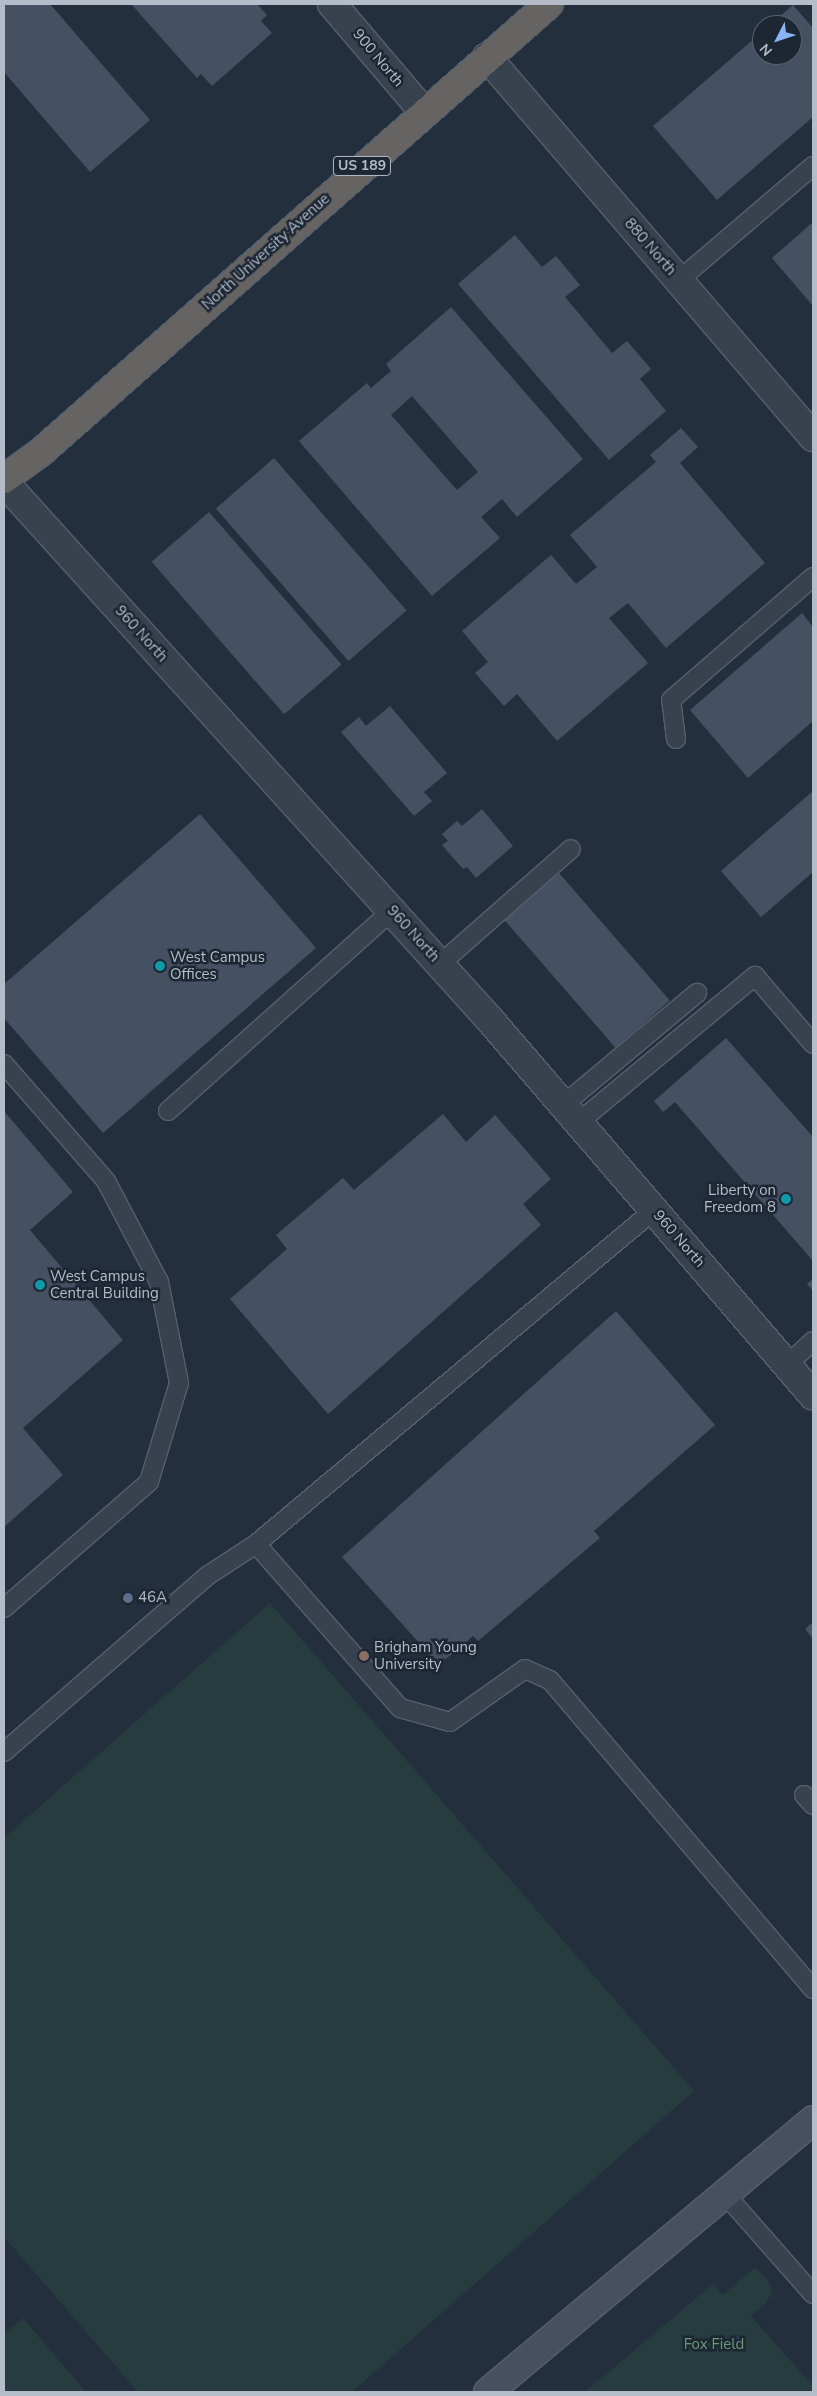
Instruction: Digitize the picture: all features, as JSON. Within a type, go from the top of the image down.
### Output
[{"type":"highway","name":"North University Avenue","points":[[4,480],[41,452],[424,112],[549,4]]},
{"type":"main road","points":[[488,2392],[813,2120]]},
{"type":"street","name":"900 North","points":[[332,4],[424,112]]},
{"type":"street","name":"880 North","points":[[487,57],[813,437]]},
{"type":"street","name":"960 North","points":[[4,480],[440,964],[813,1395]]},
{"type":"lane","points":[[679,280],[813,166]]},
{"type":"lane","points":[[676,738],[671,700],[813,577]]},
{"type":"lane","points":[[440,964],[571,849]]},
{"type":"lane","points":[[168,1111],[392,911]]},
{"type":"lane","points":[[571,1114],[755,976],[813,1044]]},
{"type":"lane","points":[[571,1114],[697,992]]},
{"type":"lane","points":[[4,1064],[106,1180],[159,1282],[179,1383],[149,1482],[4,1608]]},
{"type":"lane","points":[[4,1752],[207,1576],[256,1544],[654,1210]]},
{"type":"lane","points":[[788,1365],[813,1341]]},
{"type":"lane","points":[[256,1544],[400,1708],[450,1722],[524,1669],[550,1680],[813,1989]]},
{"type":"lane","points":[[725,2194],[813,2294]]},
{"type":"green space","points":[[270,1603],[694,2091],[352,2392],[138,2392],[4,2237],[4,1838]]},
{"type":"green space","name":"Fox Field","points":[[755,2267],[768,2280],[772,2292],[766,2303],[751,2316],[813,2386],[813,2392],[585,2392],[713,2284],[723,2295]]},
{"type":"green space","points":[[23,2318],[86,2392],[4,2392],[4,2334]]},
{"type":"building","points":[[4,4],[50,4],[150,120],[90,172],[4,72]]},
{"type":"building","points":[[131,4],[257,4],[267,15],[261,21],[272,33],[212,86],[201,74],[197,78]]},
{"type":"building","points":[[793,5],[802,15],[782,15]]},
{"type":"building","points":[[802,15],[813,28],[813,117],[717,200],[653,126],[752,41],[752,65],[802,65]]},
{"type":"building","points":[[813,222],[813,306],[772,258]]},
{"type":"building","points":[[515,235],[542,267],[556,256],[580,285],[565,297],[612,353],[627,341],[651,369],[640,379],[666,411],[609,460],[458,284]]},
{"type":"building","points":[[451,307],[583,459],[517,517],[502,499],[481,517],[500,538],[432,596],[299,441],[367,383],[371,388],[391,371],[386,364]],"holes":[[[412,396],[478,472],[457,490],[391,415]]]},
{"type":"building","points":[[681,428],[698,447],[680,463],[765,563],[666,648],[628,603],[609,618],[648,663],[557,741],[517,694],[504,706],[475,673],[488,662],[462,631],[551,555],[576,584],[597,567],[570,535],[656,462],[650,455]]},
{"type":"building","points":[[274,458],[407,610],[348,661],[216,509]]},
{"type":"building","points":[[209,512],[342,664],[284,714],[152,562]]},
{"type":"building","points":[[802,613],[813,627],[813,721],[748,778],[690,710]]},
{"type":"building","points":[[390,706],[447,773],[424,792],[432,801],[414,816],[341,732],[359,717],[366,726]]},
{"type":"building","points":[[813,791],[813,872],[761,917],[721,871]]},
{"type":"building","points":[[482,809],[513,846],[476,878],[467,867],[463,869],[442,845],[448,841],[442,834],[457,821],[462,826]]},
{"type":"building","name":"West Campus Offices","points":[[200,814],[316,948],[103,1133],[4,1018],[4,984]]},
{"type":"building","points":[[559,873],[670,1001],[616,1048],[505,920]]},
{"type":"building","name":"Liberty on Freedom 8","points":[[726,1038],[813,1137],[813,1261],[675,1102],[663,1112],[654,1101]]},
{"type":"building","name":"West Campus Central Building","points":[[4,1111],[73,1192],[30,1230],[123,1340],[23,1428],[63,1475],[4,1527]]},
{"type":"building","points":[[443,1114],[466,1142],[495,1115],[551,1179],[523,1204],[541,1225],[328,1414],[230,1299],[287,1249],[276,1235],[343,1178],[354,1190]]},
{"type":"building","points":[[813,1279],[813,1291],[807,1284]]},
{"type":"building","points":[[616,1311],[715,1425],[594,1531],[600,1538],[478,1641],[473,1636],[439,1665],[342,1557]]},
{"type":"building","points":[[813,1622],[813,1639],[805,1629]]},
{"type":"place","name":"West Campus Offices","points":[[160,966]]},
{"type":"place","name":"Liberty on Freedom 8","points":[[786,1199]]},
{"type":"place","name":"West Campus Central Building","points":[[40,1285]]},
{"type":"place","name":"46A","points":[[128,1598]]},
{"type":"place","name":"Brigham Young University","points":[[364,1656]]}]
